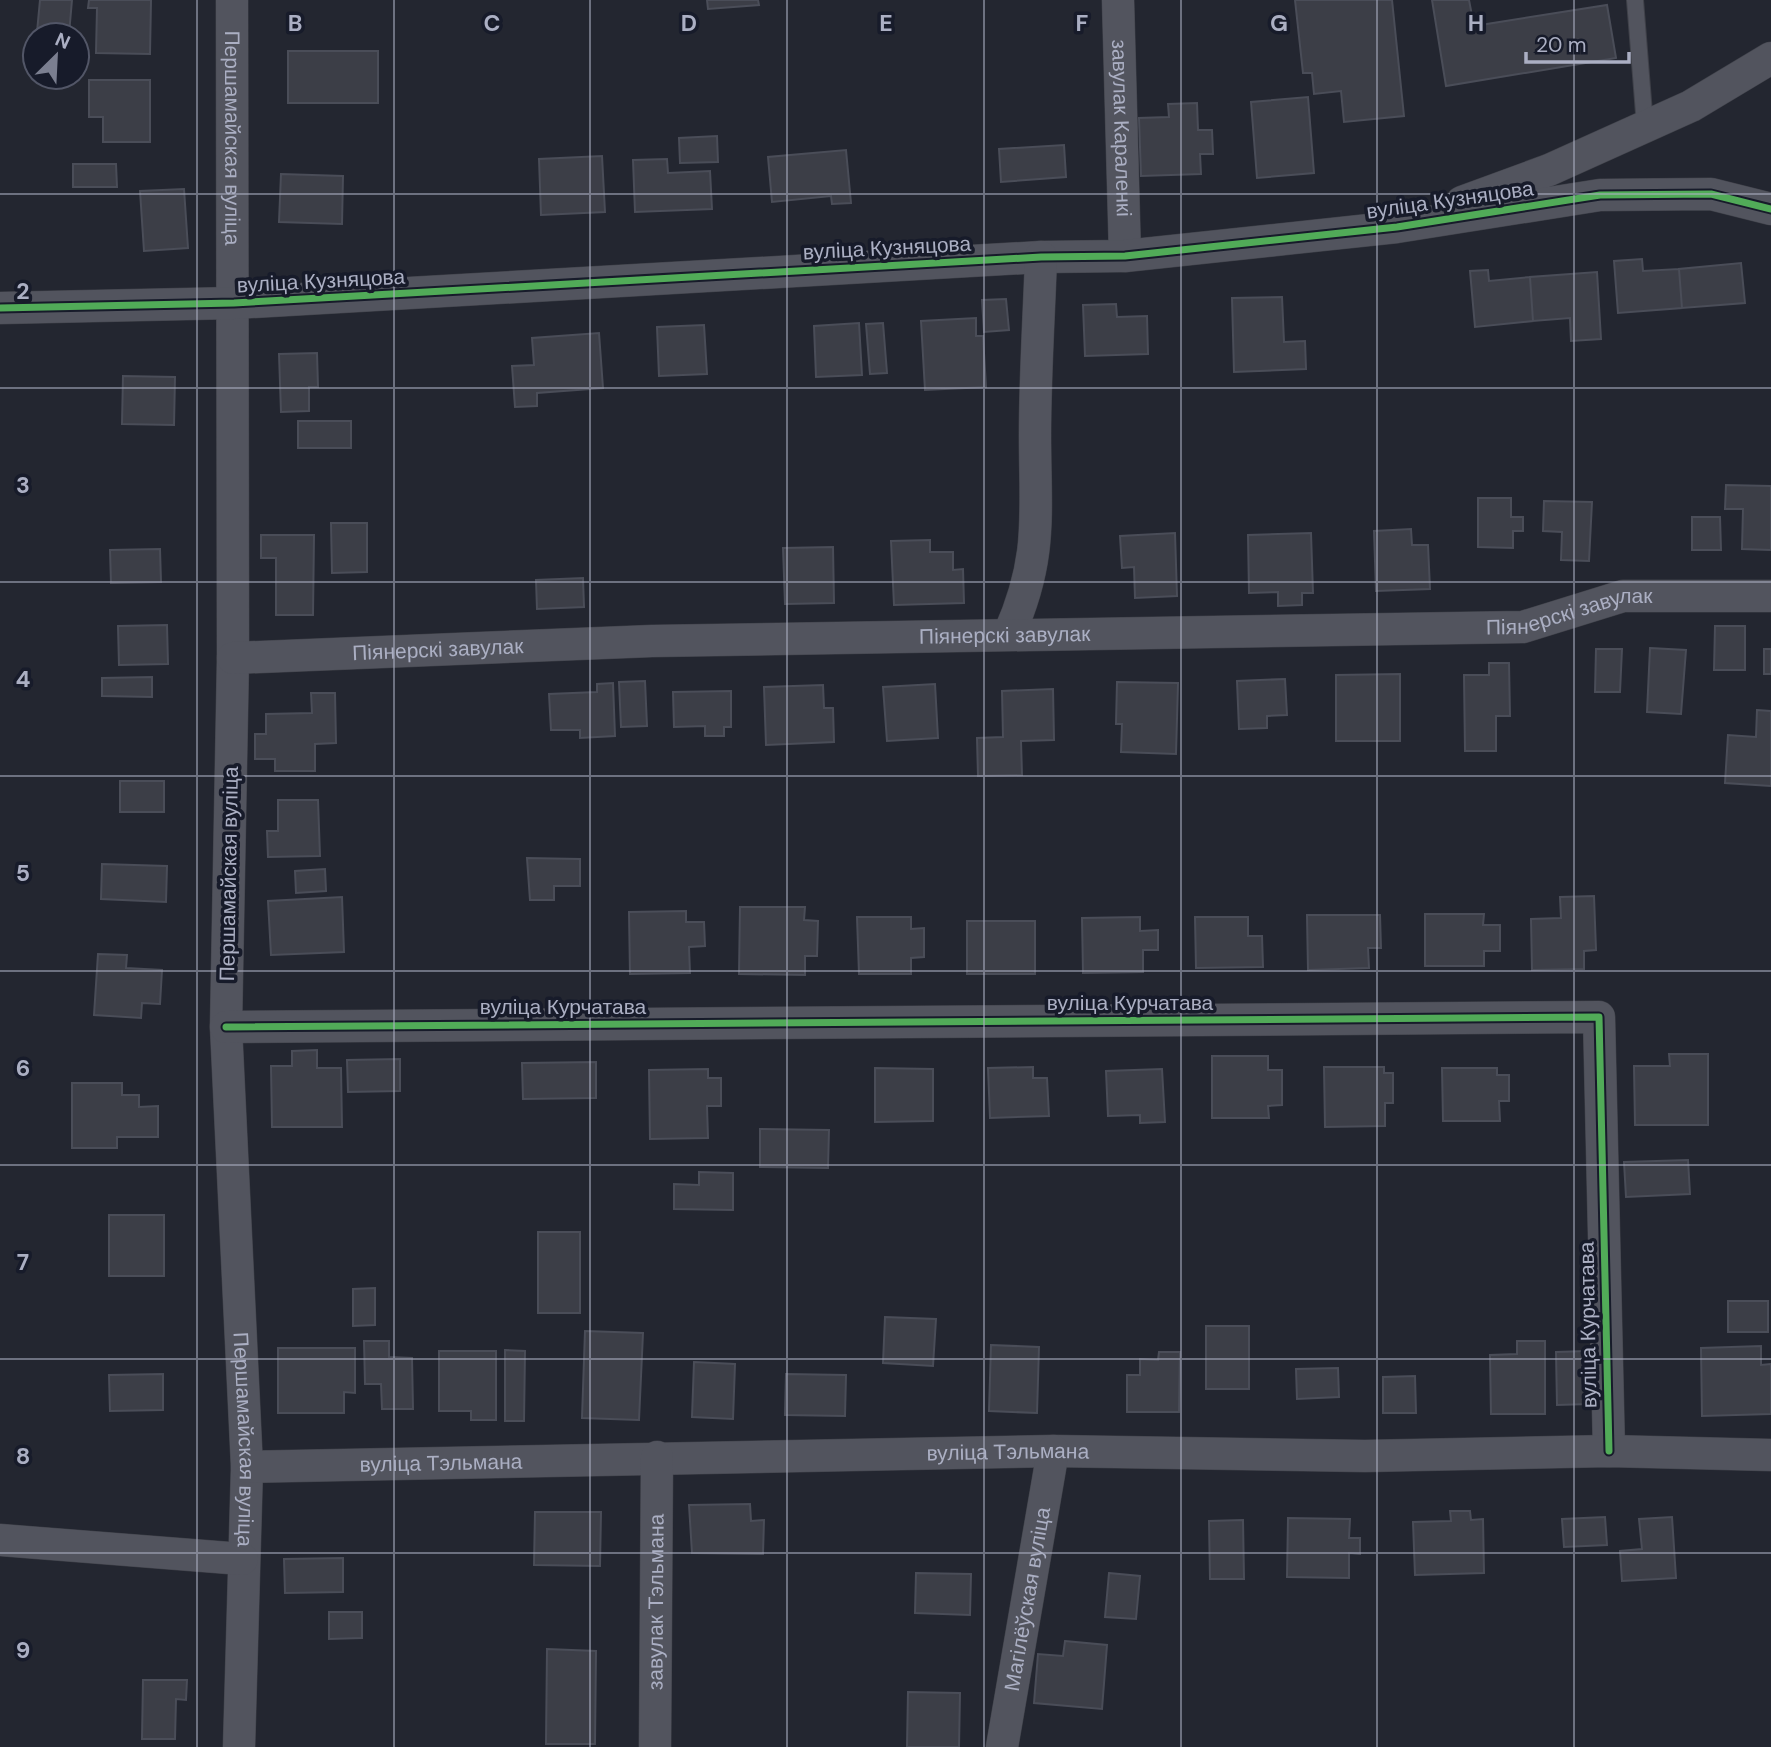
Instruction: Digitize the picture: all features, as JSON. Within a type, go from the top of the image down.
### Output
[{"type":"street","name":"Першамайская вуліца","points":[[232,0],[233,658],[226,1027],[247,1467],[242,1559],[239,1747]]},
{"type":"street","name":"завулак Караленкі","points":[[1118,0],[1125,256]]},
{"type":"street","name":"вуліца Кузняцова","points":[[1397,227],[1549,170],[1691,106],[1771,58]]},
{"type":"street","name":"вуліца Кузняцова","points":[[0,308],[234,303],[1041,257],[1125,256],[1397,227],[1600,195],[1712,194],[1771,209]]},
{"type":"street","points":[[1009,634],[1026,597],[1038,518],[1035,435],[1041,257]]},
{"type":"street","name":"Піянерскі завулак","points":[[233,658],[652,641],[1523,627],[1623,596],[1771,596]]},
{"type":"street","name":"вуліца Курчатава","points":[[226,1027],[1599,1017],[1609,1451]]},
{"type":"street","name":"вуліца Тэльмана","points":[[247,1467],[1053,1451],[1365,1456],[1609,1451],[1771,1455]]},
{"type":"street","name":"Магілёўская вуліца","points":[[1002,1747],[1053,1451]]},
{"type":"street","name":"завулак Тэльмана","points":[[655,1747],[657,1457]]},
{"type":"street","points":[[0,1540],[242,1559]]},
{"type":"lane","points":[[1635,0],[1645,126]]},
{"type":"building","points":[[40,0],[72,0],[70,21],[38,21]]},
{"type":"building","points":[[89,0],[151,0],[150,54],[96,53],[97,8],[88,8]]},
{"type":"building","points":[[707,0],[758,0],[759,5],[708,9]]},
{"type":"building","points":[[1295,0],[1392,0],[1404,116],[1344,122],[1341,91],[1314,94],[1312,73],[1303,73]]},
{"type":"building","points":[[1432,0],[1469,0],[1474,26],[1607,5],[1616,58],[1446,86]]},
{"type":"building","points":[[288,51],[378,51],[378,103],[288,103]]},
{"type":"building","points":[[91,80],[150,80],[150,142],[103,142],[103,117],[89,117]]},
{"type":"building","points":[[1308,97],[1314,173],[1257,178],[1251,102]]},
{"type":"building","points":[[1197,103],[1198,130],[1212,130],[1213,154],[1200,154],[1201,174],[1141,176],[1139,118],[1169,117],[1168,104]]},
{"type":"building","points":[[717,136],[718,162],[680,163],[679,138]]},
{"type":"building","points":[[1064,145],[1066,177],[1001,182],[999,149]]},
{"type":"building","points":[[846,150],[851,203],[832,204],[831,196],[772,202],[768,157]]},
{"type":"building","points":[[602,156],[605,212],[541,215],[539,159]]},
{"type":"building","points":[[667,159],[668,173],[710,171],[712,209],[635,212],[633,160]]},
{"type":"building","points":[[73,164],[116,164],[117,187],[73,187]]},
{"type":"building","points":[[281,174],[343,176],[342,224],[279,222]]},
{"type":"building","points":[[184,189],[188,248],[144,251],[140,191]]},
{"type":"building","points":[[1642,259],[1643,271],[1679,269],[1682,308],[1618,313],[1614,261]]},
{"type":"building","points":[[1741,263],[1745,303],[1682,308],[1679,269]]},
{"type":"building","points":[[1488,270],[1489,281],[1530,277],[1533,321],[1475,327],[1470,271]]},
{"type":"building","points":[[1597,272],[1601,339],[1571,341],[1570,318],[1533,321],[1530,277]]},
{"type":"building","points":[[1282,297],[1284,342],[1305,341],[1306,369],[1234,372],[1232,298]]},
{"type":"building","points":[[1006,299],[1009,330],[984,332],[982,300]]},
{"type":"building","points":[[1116,304],[1117,317],[1147,316],[1148,354],[1085,356],[1083,305]]},
{"type":"building","points":[[976,318],[976,336],[983,336],[986,387],[925,390],[921,321]]},
{"type":"building","points":[[859,323],[862,375],[816,377],[814,326]]},
{"type":"building","points":[[883,323],[887,373],[870,374],[866,324]]},
{"type":"building","points":[[704,325],[707,374],[659,376],[657,327]]},
{"type":"building","points":[[599,333],[603,388],[537,393],[537,406],[515,407],[512,366],[534,365],[532,338]]},
{"type":"building","points":[[317,353],[318,387],[309,387],[309,411],[281,412],[279,354]]},
{"type":"building","points":[[123,376],[175,377],[174,425],[122,424]]},
{"type":"building","points":[[298,421],[351,421],[351,448],[298,448]]},
{"type":"building","points":[[1726,485],[1771,486],[1771,550],[1742,549],[1743,509],[1725,509]]},
{"type":"building","points":[[1478,498],[1511,498],[1511,517],[1523,517],[1523,531],[1513,531],[1513,548],[1478,547]]},
{"type":"building","points":[[1544,501],[1592,502],[1589,561],[1561,560],[1562,532],[1543,531]]},
{"type":"building","points":[[1692,517],[1720,517],[1721,550],[1692,550]]},
{"type":"building","points":[[331,523],[367,523],[367,572],[332,573]]},
{"type":"building","points":[[1411,529],[1412,545],[1428,545],[1430,589],[1376,591],[1374,531]]},
{"type":"building","points":[[1175,533],[1177,596],[1135,598],[1134,567],[1122,568],[1120,536]]},
{"type":"building","points":[[1311,533],[1313,593],[1302,593],[1302,605],[1278,606],[1278,592],[1249,593],[1248,535]]},
{"type":"building","points":[[261,535],[314,535],[313,615],[276,615],[276,558],[261,558]]},
{"type":"building","points":[[930,540],[930,552],[953,552],[953,570],[963,569],[964,603],[894,605],[891,541]]},
{"type":"building","points":[[833,547],[834,603],[785,604],[783,548]]},
{"type":"building","points":[[160,549],[161,582],[111,583],[110,550]]},
{"type":"building","points":[[583,578],[584,607],[537,609],[536,580]]},
{"type":"building","points":[[167,625],[168,664],[119,665],[118,626]]},
{"type":"building","points":[[1715,626],[1745,626],[1745,670],[1714,670]]},
{"type":"building","points":[[1650,648],[1686,650],[1681,714],[1647,712]]},
{"type":"building","points":[[1596,649],[1622,649],[1620,692],[1595,692]]},
{"type":"building","points":[[1764,649],[1771,649],[1771,674],[1764,674]]},
{"type":"building","points":[[1489,663],[1509,663],[1510,716],[1496,716],[1496,751],[1465,751],[1464,675],[1489,675]]},
{"type":"building","points":[[1400,674],[1400,741],[1336,741],[1336,675]]},
{"type":"building","points":[[152,677],[152,697],[102,696],[102,678]]},
{"type":"building","points":[[1285,679],[1287,715],[1267,716],[1267,728],[1239,729],[1237,681]]},
{"type":"building","points":[[645,681],[647,726],[621,727],[619,682]]},
{"type":"building","points":[[1117,682],[1178,683],[1176,754],[1121,752],[1122,724],[1116,724]]},
{"type":"building","points":[[613,683],[615,736],[580,738],[580,730],[551,730],[549,694],[597,692],[597,684]]},
{"type":"building","points":[[935,684],[938,738],[887,741],[883,687]]},
{"type":"building","points":[[823,685],[824,708],[833,708],[834,742],[766,745],[764,687]]},
{"type":"building","points":[[1053,689],[1054,740],[1021,741],[1022,775],[978,776],[977,738],[1003,737],[1002,691]]},
{"type":"building","points":[[731,691],[731,727],[724,727],[724,736],[705,736],[705,726],[674,727],[673,692]]},
{"type":"building","points":[[311,693],[335,693],[336,743],[315,744],[315,771],[275,771],[275,759],[255,759],[255,734],[266,734],[266,714],[312,713]]},
{"type":"building","points":[[1757,710],[1771,711],[1771,786],[1725,783],[1728,735],[1756,737]]},
{"type":"building","points":[[120,781],[164,781],[164,812],[120,812]]},
{"type":"building","points":[[278,800],[318,800],[320,856],[268,857],[267,831],[278,831]]},
{"type":"building","points":[[527,858],[580,859],[580,886],[554,886],[554,900],[530,900]]},
{"type":"building","points":[[102,864],[167,866],[166,902],[101,899]]},
{"type":"building","points":[[325,869],[326,891],[296,893],[295,871]]},
{"type":"building","points":[[1594,896],[1596,950],[1584,951],[1584,969],[1532,970],[1531,919],[1561,918],[1560,897]]},
{"type":"building","points":[[342,897],[344,952],[271,955],[268,901]]},
{"type":"building","points":[[740,907],[805,907],[804,920],[818,921],[817,956],[805,956],[805,975],[739,974]]},
{"type":"building","points":[[686,911],[686,922],[704,922],[705,946],[689,947],[690,973],[630,974],[629,912]]},
{"type":"building","points":[[1425,914],[1484,914],[1483,925],[1500,925],[1500,951],[1484,951],[1484,966],[1425,966]]},
{"type":"building","points":[[1307,915],[1380,915],[1381,948],[1368,948],[1369,968],[1308,970]]},
{"type":"building","points":[[857,917],[911,917],[911,929],[924,928],[924,957],[911,958],[911,974],[859,974]]},
{"type":"building","points":[[1140,917],[1140,931],[1158,930],[1158,950],[1143,950],[1143,972],[1083,973],[1082,918]]},
{"type":"building","points":[[1195,917],[1248,917],[1248,936],[1262,936],[1263,967],[1196,968]]},
{"type":"building","points":[[967,921],[1035,921],[1035,974],[967,974]]},
{"type":"building","points":[[98,954],[127,955],[126,968],[162,970],[160,1004],[142,1003],[141,1018],[94,1015]]},
{"type":"building","points":[[317,1050],[317,1068],[341,1068],[342,1127],[272,1127],[271,1066],[292,1066],[292,1051]]},
{"type":"building","points":[[1669,1054],[1708,1054],[1708,1125],[1635,1125],[1634,1066],[1670,1066]]},
{"type":"building","points":[[1212,1056],[1268,1056],[1268,1070],[1282,1070],[1282,1105],[1268,1106],[1269,1118],[1212,1118]]},
{"type":"building","points":[[400,1059],[400,1091],[348,1092],[347,1060]]},
{"type":"building","points":[[596,1062],[596,1098],[523,1099],[522,1063]]},
{"type":"building","points":[[1033,1067],[1033,1078],[1047,1078],[1049,1116],[990,1118],[988,1068]]},
{"type":"building","points":[[1324,1067],[1384,1067],[1384,1073],[1393,1073],[1393,1103],[1385,1103],[1385,1126],[1325,1127]]},
{"type":"building","points":[[875,1068],[933,1069],[933,1121],[875,1122]]},
{"type":"building","points":[[1442,1068],[1497,1068],[1497,1075],[1509,1075],[1509,1101],[1499,1101],[1500,1121],[1443,1121]]},
{"type":"building","points":[[708,1069],[708,1078],[721,1078],[721,1106],[707,1106],[708,1138],[650,1139],[649,1070]]},
{"type":"building","points":[[1162,1069],[1165,1122],[1140,1123],[1140,1115],[1108,1116],[1106,1071]]},
{"type":"building","points":[[72,1083],[122,1083],[122,1095],[139,1095],[139,1107],[158,1106],[158,1137],[117,1137],[117,1148],[72,1148]]},
{"type":"building","points":[[760,1129],[829,1130],[828,1168],[760,1167]]},
{"type":"building","points":[[1688,1160],[1690,1194],[1626,1197],[1624,1162]]},
{"type":"building","points":[[699,1172],[733,1173],[733,1210],[674,1209],[674,1184],[699,1185]]},
{"type":"building","points":[[109,1215],[164,1215],[164,1276],[109,1276]]},
{"type":"building","points":[[538,1232],[580,1232],[580,1313],[538,1313]]},
{"type":"building","points":[[375,1288],[375,1325],[353,1326],[353,1289]]},
{"type":"building","points":[[1728,1301],[1768,1301],[1768,1332],[1728,1332]]},
{"type":"building","points":[[885,1317],[936,1319],[933,1366],[883,1363]]},
{"type":"building","points":[[1206,1326],[1249,1326],[1249,1389],[1206,1389]]},
{"type":"building","points":[[585,1331],[643,1333],[639,1420],[582,1418]]},
{"type":"building","points":[[364,1341],[389,1341],[389,1357],[412,1358],[413,1409],[382,1409],[381,1384],[365,1384]]},
{"type":"building","points":[[1517,1341],[1545,1341],[1545,1414],[1491,1414],[1490,1355],[1517,1354]]},
{"type":"building","points":[[991,1345],[1039,1347],[1037,1413],[989,1411]]},
{"type":"building","points":[[1761,1346],[1761,1365],[1771,1364],[1771,1414],[1702,1416],[1701,1348]]},
{"type":"building","points":[[278,1348],[355,1348],[355,1393],[344,1392],[344,1413],[278,1413]]},
{"type":"building","points":[[505,1350],[525,1351],[524,1421],[505,1421]]},
{"type":"building","points":[[439,1351],[496,1351],[496,1420],[471,1420],[471,1411],[439,1411]]},
{"type":"building","points":[[1587,1351],[1589,1404],[1557,1405],[1556,1352]]},
{"type":"building","points":[[1159,1352],[1180,1352],[1179,1412],[1127,1412],[1127,1375],[1140,1375],[1140,1359],[1158,1360]]},
{"type":"building","points":[[694,1362],[735,1364],[733,1419],[692,1417]]},
{"type":"building","points":[[1338,1368],[1339,1397],[1297,1399],[1296,1369]]},
{"type":"building","points":[[163,1374],[163,1410],[110,1411],[109,1375]]},
{"type":"building","points":[[786,1374],[846,1375],[845,1416],[785,1415]]},
{"type":"building","points":[[1415,1376],[1416,1413],[1383,1413],[1383,1377]]},
{"type":"building","points":[[750,1504],[751,1521],[764,1520],[763,1554],[692,1553],[689,1505]]},
{"type":"building","points":[[1450,1511],[1470,1511],[1471,1520],[1483,1519],[1484,1573],[1415,1575],[1413,1522],[1451,1521]]},
{"type":"building","points":[[535,1512],[601,1512],[600,1566],[534,1565]]},
{"type":"building","points":[[1605,1517],[1607,1545],[1564,1547],[1562,1519]]},
{"type":"building","points":[[1672,1517],[1676,1578],[1622,1581],[1620,1551],[1642,1549],[1639,1519]]},
{"type":"building","points":[[1288,1518],[1350,1519],[1349,1538],[1360,1538],[1360,1554],[1349,1553],[1349,1578],[1287,1577]]},
{"type":"building","points":[[1243,1520],[1244,1579],[1210,1579],[1209,1521]]},
{"type":"building","points":[[343,1558],[343,1592],[285,1593],[284,1559]]},
{"type":"building","points":[[916,1573],[971,1574],[970,1615],[915,1613]]},
{"type":"building","points":[[1109,1573],[1140,1576],[1136,1619],[1105,1617]]},
{"type":"building","points":[[329,1612],[362,1612],[362,1638],[329,1639]]},
{"type":"building","points":[[1065,1641],[1107,1645],[1102,1709],[1034,1703],[1038,1654],[1063,1656]]},
{"type":"building","points":[[547,1649],[596,1651],[595,1744],[546,1744]]},
{"type":"building","points":[[143,1680],[187,1680],[186,1700],[176,1699],[175,1739],[142,1739]]},
{"type":"building","points":[[908,1692],[960,1693],[959,1747],[907,1747]]},
{"type":"cycle path","points":[[0,308],[234,303],[1041,257],[1125,256],[1397,227],[1600,195],[1711,194],[1771,209]]},
{"type":"cycle path","points":[[226,1027],[1599,1017],[1609,1451]]}]
